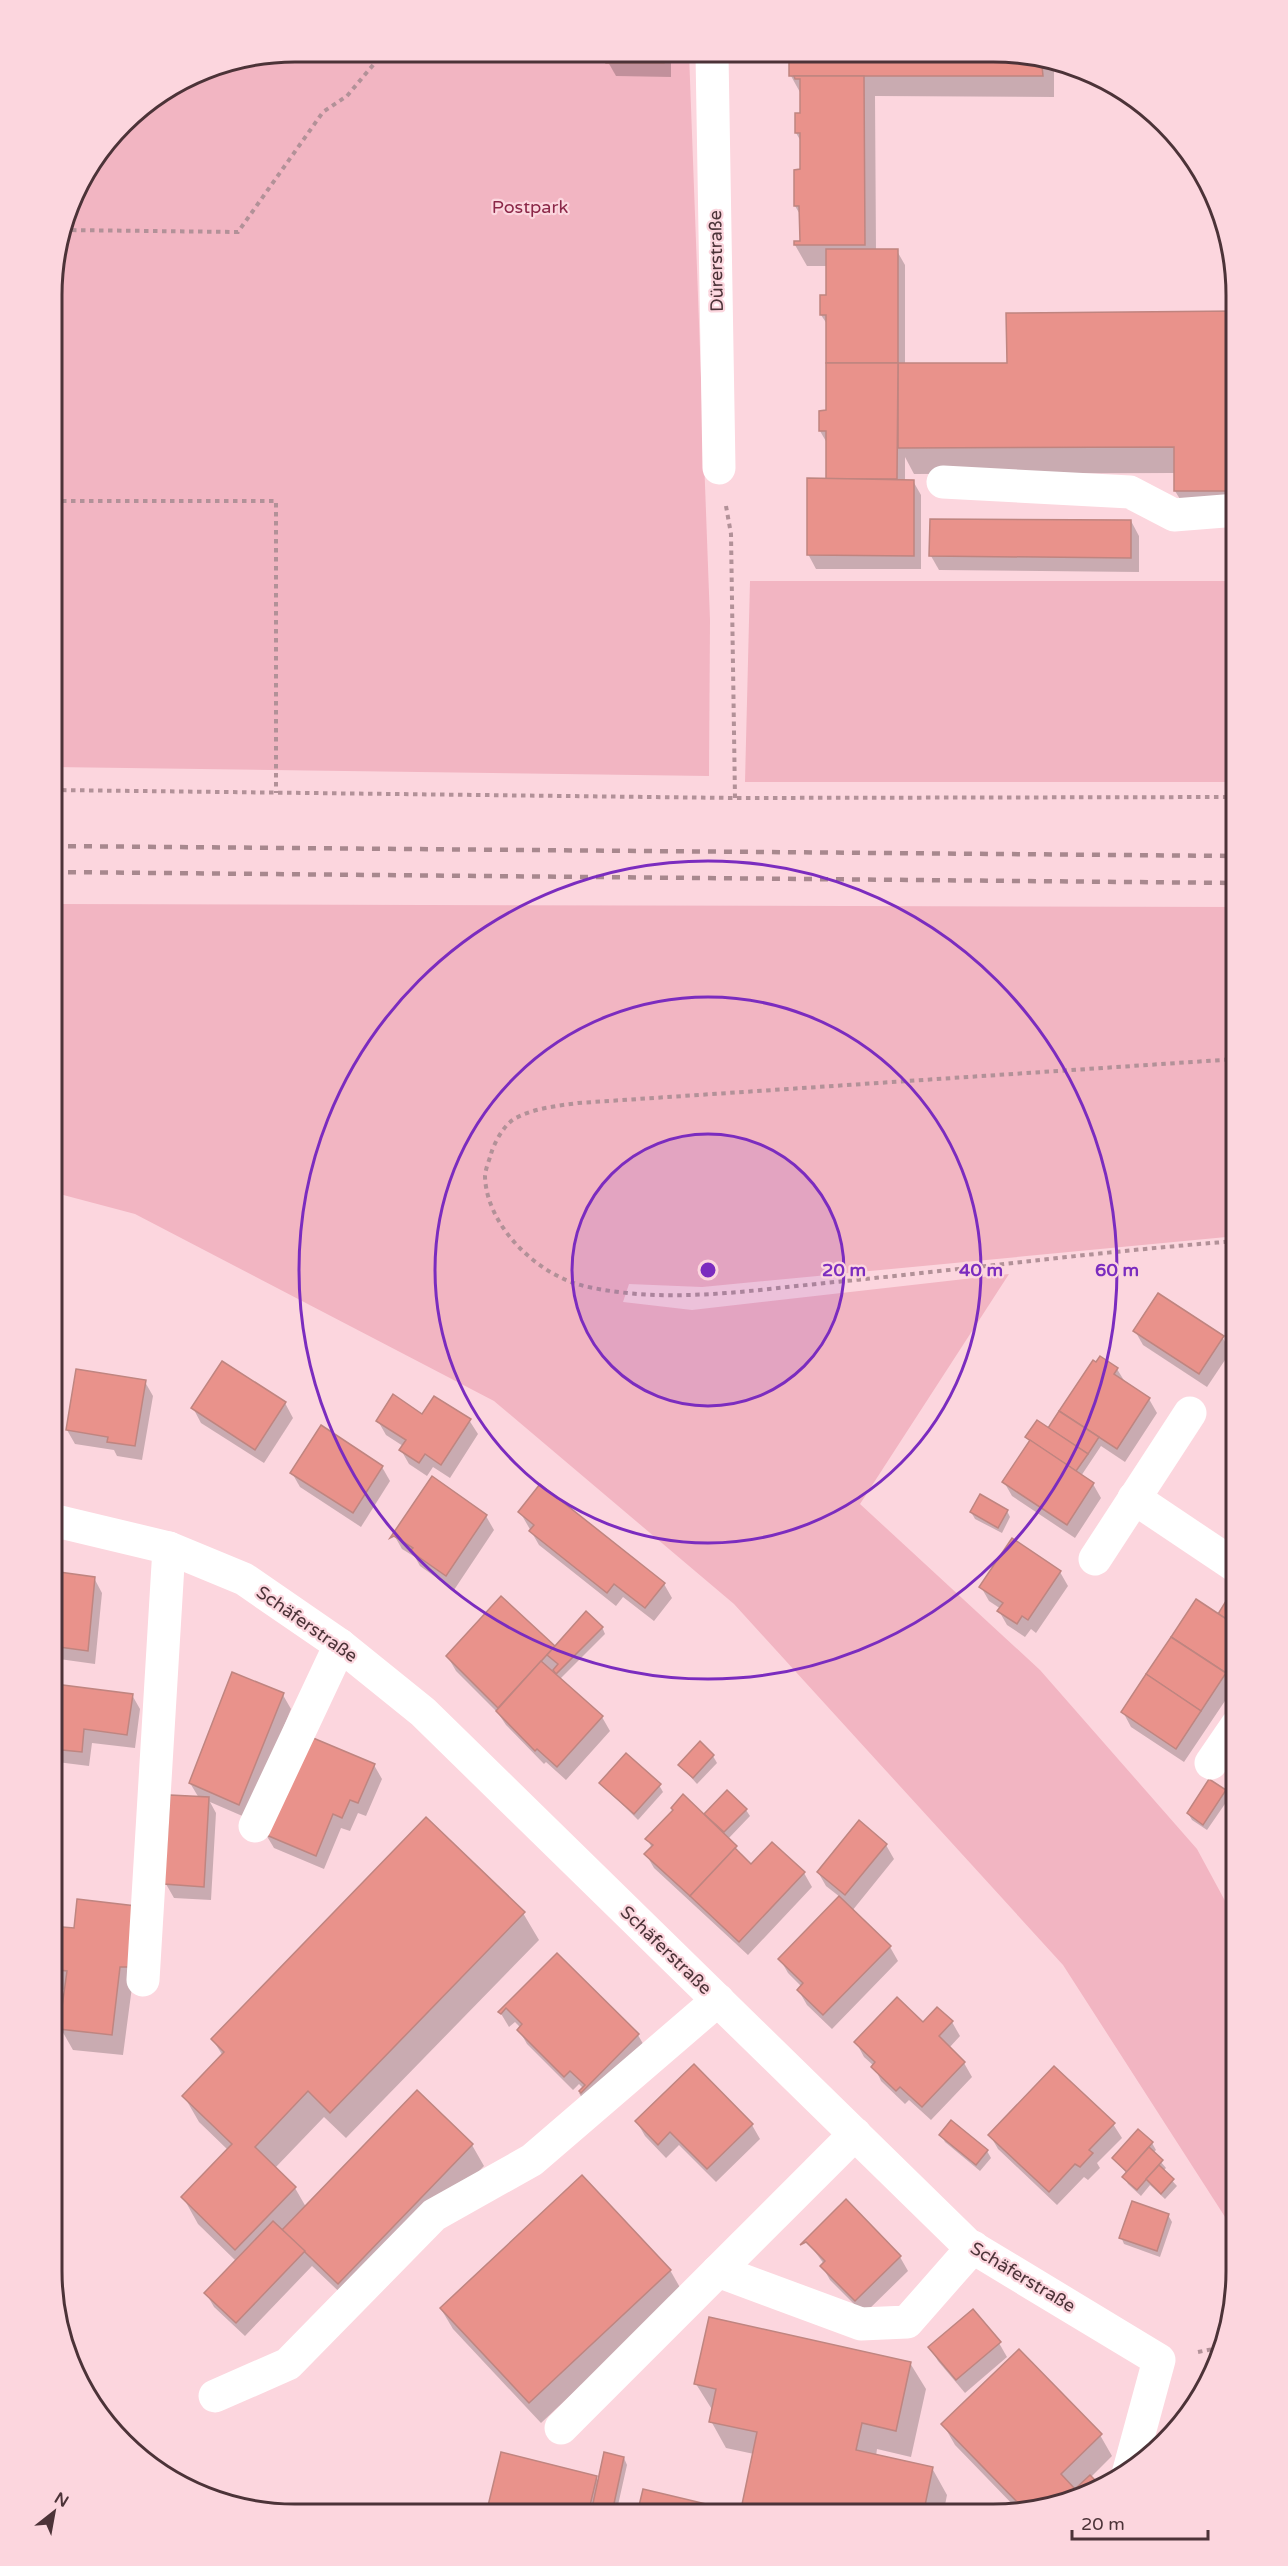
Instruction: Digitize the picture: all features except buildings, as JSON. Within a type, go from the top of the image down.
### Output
[{"type":"street","name":"Dürerstraße","points":[[712,62],[719,468]]},
{"type":"street","points":[[943,482],[1130,492],[1174,515],[1226,511]]},
{"type":"street","points":[[1095,1559],[1190,1413]]},
{"type":"street","points":[[1134,1498],[1226,1560]]},
{"type":"street","name":"Schäferstraße","points":[[62,1522],[169,1548],[244,1579],[340,1645],[423,1712],[973,2247],[1159,2360],[1132,2458]]},
{"type":"street","points":[[143,1980],[169,1548]]},
{"type":"street","points":[[255,1826],[340,1645]]},
{"type":"street","points":[[1211,1764],[1226,1742]]},
{"type":"street","points":[[215,2396],[288,2364],[434,2215],[532,2160],[718,2000]]},
{"type":"street","points":[[561,2428],[855,2134]]},
{"type":"street","points":[[718,2271],[861,2324],[907,2322],[973,2247]]},
{"type":"path","points":[[70,230],[238,232],[323,112],[347,96],[375,62]]},
{"type":"path","points":[[719,468],[731,534],[735,798]]},
{"type":"path","points":[[62,501],[276,501],[276,793]]},
{"type":"path","points":[[62,790],[735,798],[1226,797]]},
{"type":"path","points":[[1226,1060],[578,1103],[533,1110],[512,1120],[493,1145],[485,1176],[493,1208],[507,1231],[533,1261],[554,1276],[584,1286],[620,1292],[699,1295],[1132,1249],[1226,1242]]},
{"type":"green space","name":"Postpark","points":[[689,62],[710,620],[709,776],[62,767],[63,264],[69,234],[86,191],[101,165],[119,141],[141,119],[165,101],[205,79],[234,69],[264,63]]},
{"type":"green space","points":[[750,581],[1226,581],[1226,782],[745,782]]},
{"type":"green space","points":[[62,904],[1226,907],[1226,1237],[702,1287],[629,1284],[623,1302],[692,1310],[1009,1274],[860,1504],[1040,1670],[1197,1849],[1226,1903],[1226,2218],[1063,1965],[734,1604],[494,1401],[135,1214],[62,1195]]},
{"type":"railway","points":[[62,846],[1226,856]]},
{"type":"railway","points":[[62,872],[1226,883]]}]
